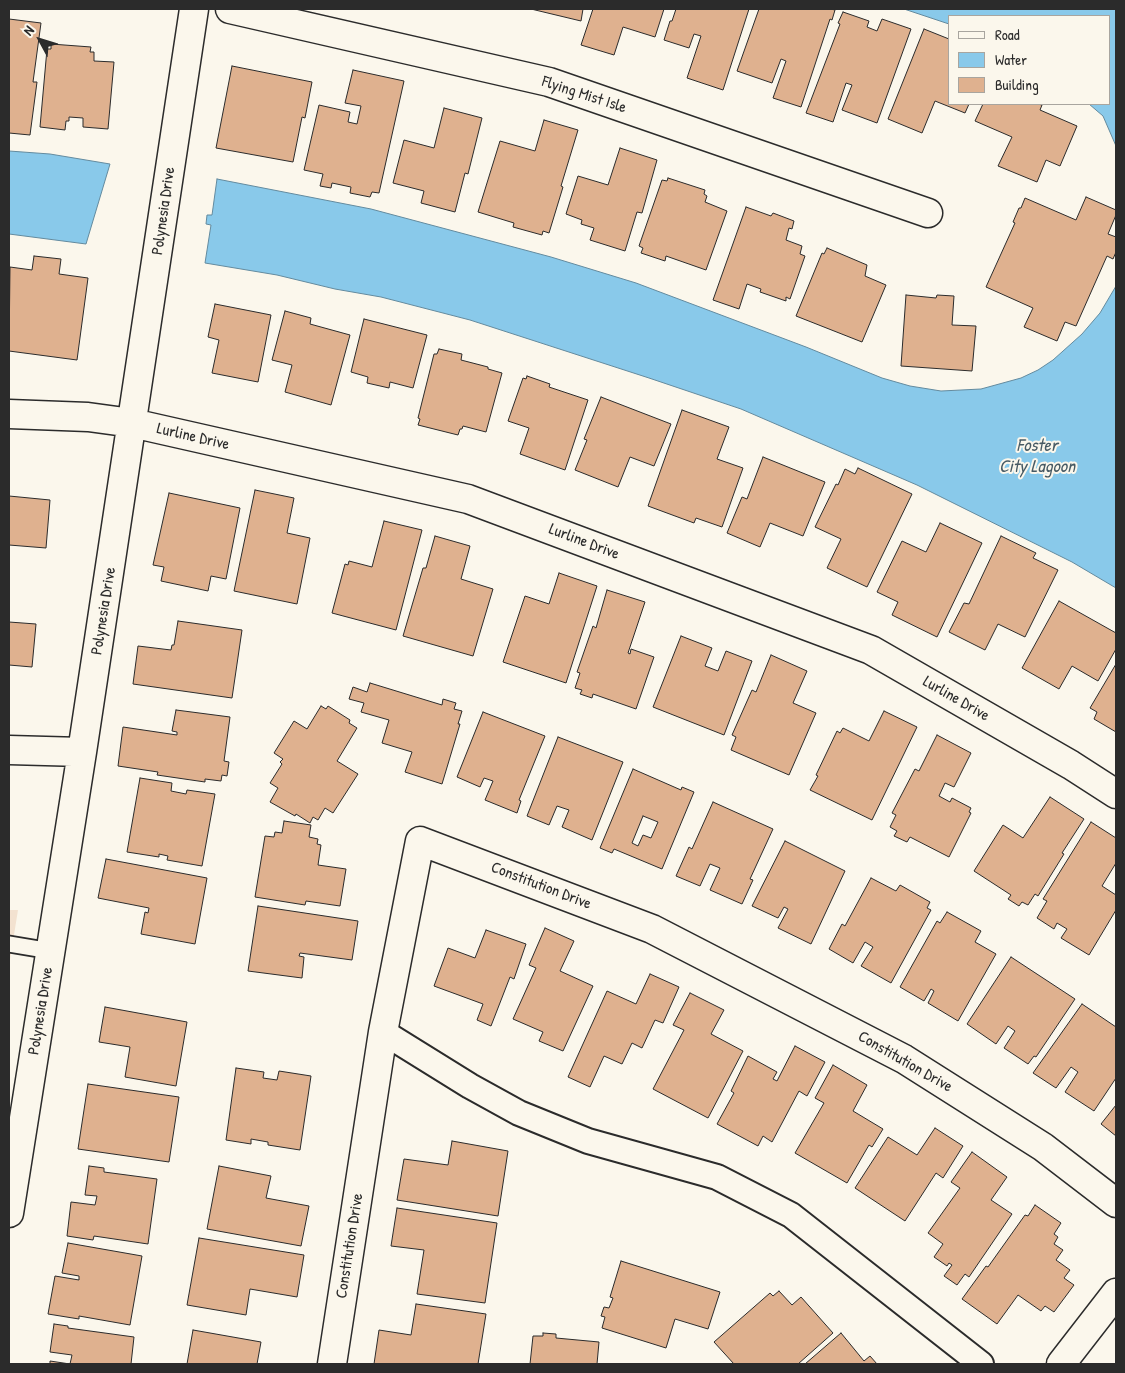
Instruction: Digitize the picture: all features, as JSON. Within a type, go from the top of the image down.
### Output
[{"type":"street","name":"Polynesia Drive","points":[[9,1213],[82,752],[194,9]]},
{"type":"street","name":"Flying Mist Isle","points":[[230,9],[549,82],[928,213]]},
{"type":"street","name":"Lurline Drive","points":[[9,414],[88,417],[132,423],[468,498],[871,650],[1071,765],[1116,794]]},
{"type":"street","points":[[9,750],[82,752]]},
{"type":"street","name":"Constitution Drive","points":[[332,1364],[383,1032],[420,841],[652,929],[895,1054],[1043,1147],[1116,1203]]},
{"type":"street","points":[[383,1032],[470,1086],[519,1113],[588,1141],[717,1177],[791,1215],[981,1364]]},
{"type":"street","points":[[1061,1364],[1116,1294]]},
{"type":"lane","points":[[9,944],[51,951]]},
{"type":"shaded area","points":[[9,910],[18,910],[9,966]]},
{"type":"water","points":[[904,9],[1116,9],[1116,146],[1103,116],[1090,105],[1110,105],[1110,15],[948,15],[948,24]]},
{"type":"water","points":[[9,151],[50,154],[110,164],[86,244],[9,234]]},
{"type":"water","name":"Foster City Lagoon","points":[[217,179],[371,209],[551,257],[636,283],[806,347],[882,378],[910,386],[941,391],[981,389],[1021,378],[1038,370],[1053,360],[1082,334],[1100,313],[1116,286],[1116,588],[1072,562],[917,485],[741,409],[470,320],[381,297],[335,289],[277,275],[205,263],[211,225],[206,224],[207,215],[212,215]]},
{"type":"building","points":[[531,9],[583,9],[581,21]]},
{"type":"building","points":[[593,9],[664,9],[655,37],[623,27],[614,55],[581,45]]},
{"type":"building","points":[[676,9],[749,9],[723,90],[687,78],[701,36],[694,34],[689,48],[664,40]]},
{"type":"building","points":[[759,9],[835,10],[832,20],[830,19],[801,107],[773,98],[786,61],[781,59],[772,83],[737,71]]},
{"type":"building","points":[[843,12],[869,21],[867,27],[877,31],[882,19],[911,29],[877,123],[842,110],[852,85],[846,83],[833,122],[806,113]]},
{"type":"building","points":[[9,19],[41,23],[33,82],[37,82],[30,135],[9,133]]},
{"type":"building","points":[[924,29],[948,39],[948,105],[969,105],[965,113],[935,101],[922,133],[888,119]]},
{"type":"building","points":[[51,44],[91,47],[90,52],[94,52],[94,61],[114,62],[108,129],[83,127],[83,118],[69,117],[69,121],[66,121],[65,130],[40,127],[47,49],[51,49]]},
{"type":"building","points":[[232,66],[312,82],[305,118],[302,117],[293,162],[216,148]]},
{"type":"building","points":[[353,70],[404,81],[379,193],[372,192],[370,197],[350,193],[351,187],[332,183],[331,188],[320,186],[323,174],[304,170],[319,105],[350,112],[348,122],[357,124],[361,106],[345,103]]},
{"type":"building","points":[[983,105],[1042,105],[1040,110],[1077,126],[1060,166],[1046,160],[1037,182],[998,166],[1012,137],[975,121]]},
{"type":"building","points":[[444,108],[482,118],[468,174],[465,173],[455,212],[421,203],[424,191],[393,183],[404,140],[434,148]]},
{"type":"building","points":[[544,120],[578,130],[549,233],[543,231],[542,235],[513,227],[514,223],[478,212],[500,141],[535,151]]},
{"type":"building","points":[[620,148],[657,160],[642,213],[637,212],[625,251],[590,240],[594,228],[581,224],[582,220],[566,214],[578,176],[608,185]]},
{"type":"building","points":[[668,178],[705,190],[704,194],[707,196],[705,202],[727,211],[706,270],[666,256],[665,261],[641,253],[643,248],[639,246],[662,180],[667,181]]},
{"type":"building","points":[[1086,197],[1116,210],[1116,215],[1108,234],[1116,237],[1116,252],[1113,259],[1107,256],[1076,326],[1065,322],[1057,341],[1024,327],[1033,308],[986,287],[1025,198],[1076,220]]},
{"type":"building","points":[[746,207],[771,216],[773,213],[794,221],[792,229],[789,228],[786,240],[802,246],[800,254],[805,256],[790,299],[786,297],[786,301],[760,292],[761,289],[747,284],[739,309],[713,300]]},
{"type":"building","points":[[827,248],[867,265],[865,276],[886,285],[862,342],[796,316],[822,253],[824,254]]},
{"type":"building","points":[[34,256],[61,259],[59,274],[88,278],[77,360],[9,351],[10,267],[32,270]]},
{"type":"building","points":[[906,295],[936,298],[937,295],[954,296],[952,325],[976,326],[972,371],[901,366]]},
{"type":"building","points":[[215,304],[271,315],[258,382],[212,373],[219,340],[208,337]]},
{"type":"building","points":[[285,311],[311,318],[310,324],[350,335],[331,405],[285,392],[292,365],[272,360]]},
{"type":"building","points":[[364,319],[427,335],[413,388],[390,382],[389,388],[367,383],[368,377],[351,372]]},
{"type":"building","points":[[439,349],[462,354],[461,360],[502,373],[486,432],[463,426],[458,435],[418,425],[420,419],[418,418],[434,354],[437,354]]},
{"type":"building","points":[[527,376],[550,384],[549,387],[588,400],[565,470],[520,454],[529,428],[508,421],[523,378],[526,379]]},
{"type":"building","points":[[601,397],[671,424],[654,466],[630,457],[618,487],[575,470],[587,440],[584,439]]},
{"type":"building","points":[[682,410],[729,427],[717,459],[743,468],[722,527],[696,518],[694,523],[648,506]]},
{"type":"building","points":[[763,457],[825,482],[803,536],[770,523],[760,547],[727,533],[742,497],[747,499]]},
{"type":"building","points":[[858,468],[912,494],[867,587],[827,568],[841,539],[815,527],[845,469],[855,474]]},
{"type":"building","points":[[255,490],[294,498],[287,533],[310,538],[297,604],[234,591]]},
{"type":"building","points":[[169,493],[240,508],[226,579],[211,576],[208,591],[161,581],[164,567],[153,565]]},
{"type":"building","points":[[9,496],[50,500],[46,548],[9,545]]},
{"type":"building","points":[[384,521],[422,530],[396,630],[332,613],[345,564],[348,565],[349,561],[372,567]]},
{"type":"building","points":[[940,523],[982,543],[937,637],[892,615],[898,602],[877,592],[902,541],[926,552]]},
{"type":"building","points":[[435,536],[470,546],[461,579],[493,589],[473,656],[403,636],[423,568],[426,568]]},
{"type":"building","points":[[1001,536],[1036,553],[1033,558],[1058,570],[1025,637],[998,624],[985,650],[949,632],[964,603],[969,604]]},
{"type":"building","points":[[559,573],[597,586],[566,683],[503,662],[525,596],[549,604]]},
{"type":"building","points":[[607,590],[645,602],[628,653],[630,654],[631,649],[654,657],[636,709],[593,694],[592,698],[580,694],[582,690],[575,688],[580,673],[577,672],[593,626],[596,628]]},
{"type":"building","points":[[1059,601],[1116,633],[1116,649],[1098,681],[1072,666],[1059,689],[1022,668]]},
{"type":"building","points":[[178,621],[242,630],[232,698],[133,684],[138,646],[171,650],[172,645],[174,645]]},
{"type":"building","points":[[9,622],[36,624],[32,667],[9,665]]},
{"type":"building","points":[[681,636],[712,648],[705,666],[718,671],[726,651],[752,661],[724,735],[653,707]]},
{"type":"building","points":[[771,655],[807,671],[793,703],[816,713],[789,775],[731,750],[736,737],[732,735],[752,690],[756,692]]},
{"type":"building","points":[[1116,664],[1116,732],[1094,719],[1097,712],[1090,708]]},
{"type":"building","points":[[370,683],[442,705],[443,699],[456,703],[454,709],[462,711],[458,724],[460,724],[442,784],[405,772],[412,752],[382,743],[389,720],[361,712],[364,703],[349,699],[353,687],[367,692]]},
{"type":"building","points":[[321,706],[326,709],[328,706],[350,720],[349,723],[357,728],[337,761],[358,774],[333,813],[325,808],[318,820],[313,817],[310,823],[270,802],[278,788],[270,783],[282,764],[280,762],[283,759],[274,753],[294,721],[307,729]]},
{"type":"building","points":[[176,710],[230,717],[224,761],[229,762],[227,776],[222,775],[221,781],[205,779],[205,782],[157,775],[158,772],[118,766],[123,727],[177,735],[177,732],[172,731]]},
{"type":"building","points":[[884,711],[917,727],[872,820],[810,790],[837,731],[840,733],[843,728],[869,741]]},
{"type":"building","points":[[483,712],[545,736],[519,800],[521,801],[517,813],[485,800],[493,781],[484,778],[480,787],[457,777]]},
{"type":"building","points":[[937,735],[971,753],[954,787],[945,783],[939,796],[950,802],[952,798],[971,808],[969,812],[971,813],[949,857],[910,837],[907,842],[894,836],[897,831],[890,827],[896,815],[892,813],[915,769],[919,771]]},
{"type":"building","points":[[558,737],[623,762],[592,840],[562,827],[569,810],[557,806],[549,825],[527,816]]},
{"type":"building","points":[[633,769],[681,790],[682,787],[694,792],[662,869],[614,849],[612,853],[600,848]],"holes":[[[643,816],[658,822],[651,838],[643,835],[638,846],[632,843]]]},
{"type":"building","points":[[140,778],[172,783],[171,791],[186,794],[187,790],[215,794],[202,866],[167,860],[168,856],[159,854],[159,857],[127,852]]},
{"type":"building","points":[[1050,797],[1084,819],[1038,896],[1035,894],[1028,905],[1022,902],[1019,906],[1008,899],[1011,895],[974,871],[1003,825],[1023,838]]},
{"type":"building","points":[[713,802],[773,829],[750,879],[753,880],[742,904],[710,890],[720,868],[710,864],[700,886],[676,876],[689,847],[692,849]]},
{"type":"building","points":[[284,821],[311,825],[309,837],[318,839],[317,844],[321,845],[318,865],[346,869],[340,906],[306,901],[305,905],[255,897],[265,836],[274,837],[275,832],[282,833]]},
{"type":"building","points":[[1091,822],[1116,838],[1116,863],[1102,886],[1116,895],[1116,910],[1089,955],[1061,938],[1067,929],[1057,923],[1054,929],[1037,918],[1047,901],[1043,899]]},
{"type":"building","points":[[785,841],[845,871],[811,944],[778,928],[788,909],[784,907],[778,918],[752,906]]},
{"type":"building","points":[[106,859],[207,878],[195,944],[141,934],[145,912],[148,913],[149,908],[98,898]]},
{"type":"building","points":[[871,878],[896,891],[900,885],[930,902],[927,908],[931,910],[891,983],[861,966],[873,947],[865,942],[853,963],[829,949],[842,924],[845,926]]},
{"type":"building","points":[[258,906],[358,921],[352,960],[300,953],[299,956],[304,957],[302,978],[248,971]]},
{"type":"building","points":[[947,912],[981,931],[975,942],[996,954],[958,1021],[928,1003],[934,991],[931,989],[924,1001],[900,987],[937,921],[940,923]]},
{"type":"building","points":[[545,928],[574,941],[560,971],[593,986],[563,1051],[539,1041],[543,1032],[513,1019],[536,968],[529,965]]},
{"type":"building","points":[[486,930],[526,944],[514,979],[510,977],[491,1026],[477,1020],[483,1004],[434,986],[448,948],[475,958]]},
{"type":"building","points":[[1011,957],[1075,999],[1036,1057],[1034,1056],[1028,1064],[1004,1048],[1015,1031],[1008,1026],[996,1044],[967,1024]]},
{"type":"building","points":[[650,974],[679,987],[663,1023],[655,1020],[642,1048],[632,1043],[622,1064],[604,1056],[590,1087],[568,1077],[607,991],[636,1004]]},
{"type":"building","points":[[690,993],[724,1010],[711,1034],[743,1051],[708,1118],[653,1089],[684,1030],[673,1025]]},
{"type":"building","points":[[1082,1004],[1116,1027],[1116,1078],[1094,1111],[1065,1092],[1078,1072],[1071,1067],[1056,1088],[1033,1073]]},
{"type":"building","points":[[105,1007],[187,1022],[176,1086],[125,1077],[130,1047],[99,1042]]},
{"type":"building","points":[[795,1046],[825,1062],[807,1096],[799,1091],[772,1142],[763,1136],[758,1146],[717,1124],[734,1093],[731,1091],[748,1056],[777,1072],[773,1079],[777,1081]]},
{"type":"building","points":[[833,1065],[867,1085],[853,1111],[883,1129],[872,1147],[869,1145],[847,1183],[795,1153],[824,1103],[815,1098]]},
{"type":"building","points":[[236,1068],[264,1072],[263,1078],[277,1080],[279,1071],[311,1076],[300,1150],[268,1145],[268,1142],[251,1139],[251,1144],[226,1140]]},
{"type":"building","points":[[88,1084],[179,1097],[169,1162],[78,1149]]},
{"type":"building","points":[[1116,1105],[1116,1136],[1101,1124]]},
{"type":"building","points":[[935,1128],[963,1146],[943,1178],[936,1173],[905,1221],[855,1188],[888,1137],[917,1155]]},
{"type":"building","points":[[452,1141],[508,1151],[498,1216],[397,1200],[404,1159],[448,1165]]},
{"type":"building","points":[[972,1152],[1007,1177],[991,1200],[1012,1214],[969,1277],[965,1274],[957,1285],[944,1276],[952,1265],[949,1263],[947,1266],[934,1257],[943,1244],[928,1233],[960,1188],[951,1182]]},
{"type":"building","points":[[89,1166],[104,1168],[104,1172],[157,1179],[148,1244],[94,1236],[93,1240],[67,1236],[71,1202],[95,1205],[97,1196],[85,1195]]},
{"type":"building","points":[[219,1166],[271,1176],[266,1198],[309,1206],[301,1246],[207,1229]]},
{"type":"building","points":[[1035,1205],[1061,1223],[1054,1234],[1058,1237],[1054,1244],[1063,1250],[1056,1260],[1070,1270],[1064,1278],[1074,1285],[1054,1312],[1045,1306],[1041,1311],[1018,1295],[997,1324],[962,1299],[986,1266],[988,1267],[1025,1215],[1028,1216]]},
{"type":"building","points":[[397,1208],[497,1223],[485,1303],[417,1294],[424,1250],[391,1246]]},
{"type":"building","points":[[199,1238],[304,1255],[297,1297],[250,1289],[246,1315],[187,1305]]},
{"type":"building","points":[[68,1243],[142,1256],[130,1325],[79,1316],[79,1319],[48,1314],[55,1276],[79,1280],[79,1276],[62,1273]]},
{"type":"building","points":[[621,1261],[720,1292],[708,1329],[675,1319],[666,1348],[602,1328],[605,1317],[601,1316],[604,1307],[609,1308],[613,1298],[610,1297]]},
{"type":"building","points":[[779,1291],[792,1305],[801,1297],[833,1333],[798,1364],[734,1364],[714,1342],[770,1293],[773,1296]]},
{"type":"building","points":[[416,1304],[486,1314],[478,1364],[374,1364],[379,1330],[411,1335]]},
{"type":"building","points":[[54,1324],[68,1326],[68,1328],[134,1337],[131,1364],[70,1364],[72,1355],[50,1352]]},
{"type":"building","points":[[193,1330],[261,1342],[257,1364],[187,1364]]},
{"type":"building","points":[[543,1333],[556,1334],[556,1338],[599,1342],[597,1364],[530,1364],[533,1336],[543,1336]]},
{"type":"building","points":[[841,1333],[864,1361],[870,1356],[877,1364],[805,1364]]},
{"type":"building","points":[[50,1361],[70,1364],[50,1364]]}]
